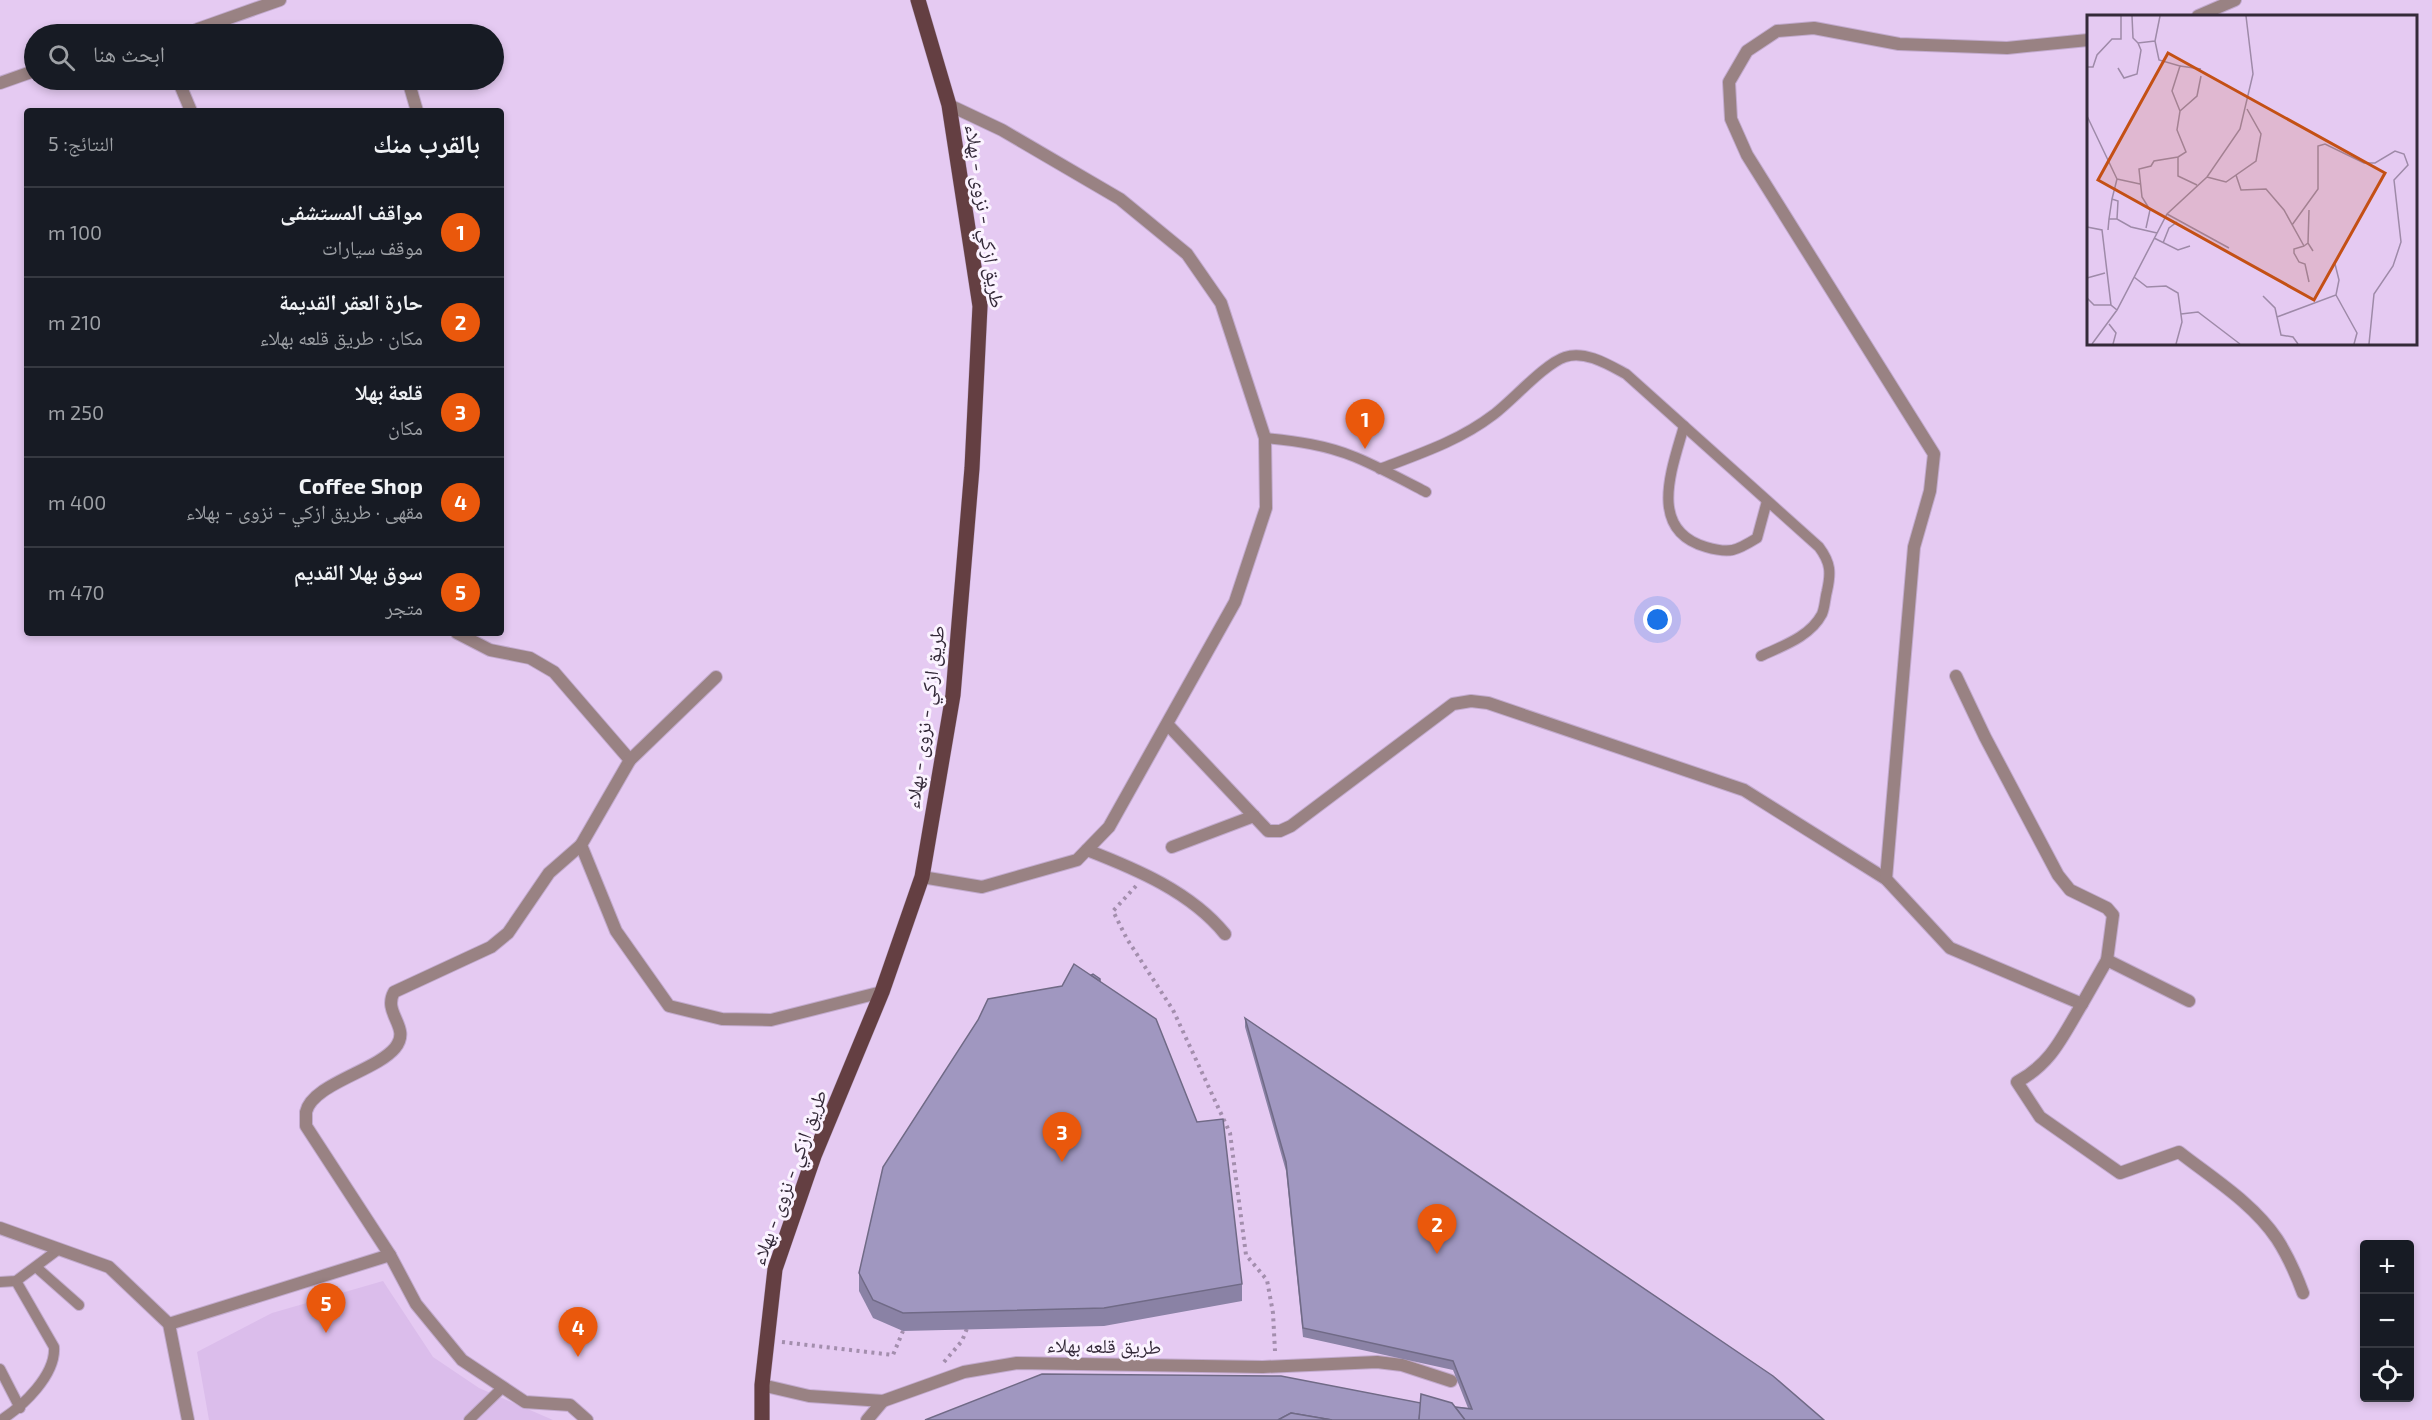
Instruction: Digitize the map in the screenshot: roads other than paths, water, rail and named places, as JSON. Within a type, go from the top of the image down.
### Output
[{"type":"main road","name":"طريق ازكي - نزوى - بهلاء","points":[[762,1420],[762,1386],[775,1269],[813,1156],[882,992],[922,877],[953,695],[972,468],[980,306],[949,105],[918,0]]},
{"type":"street","points":[[212,24],[280,0]]},
{"type":"street","points":[[2200,15],[2235,0]]},
{"type":"street","points":[[1886,879],[1914,547],[1929,491],[1934,454],[1747,155],[1731,119],[1729,82],[1747,51],[1777,31],[1814,28],[1899,44],[1996,48],[2087,40]]},
{"type":"street","points":[[0,83],[24,75]]},
{"type":"street","points":[[182,90],[190,108]]},
{"type":"street","points":[[411,90],[416,108]]},
{"type":"street","points":[[922,877],[982,887],[1077,860],[1109,828],[1235,602],[1266,508],[1265,438],[1221,303],[1187,254],[1120,199],[1002,130],[949,105]]},
{"type":"street","points":[[463,636],[490,650],[530,658],[555,672],[630,760]]},
{"type":"street","points":[[1956,676],[1984,737],[2058,875],[2070,890],[2107,908],[2114,915],[2107,960],[2082,1004],[2054,1050],[2036,1071],[2017,1082],[2040,1117],[2120,1173],[2178,1152],[2253,1210],[2276,1237],[2292,1263],[2303,1293]]},
{"type":"street","points":[[587,1420],[570,1405],[525,1402],[462,1360],[416,1304],[390,1256],[306,1126],[306,1111],[314,1098],[384,1058],[396,1047],[400,1037],[399,1026],[391,1009],[390,1000],[394,992],[491,947],[508,933],[549,873],[581,845],[630,760],[716,677]]},
{"type":"street","points":[[1168,725],[1268,831],[1280,831],[1291,826],[1453,704],[1471,701],[1488,703],[1744,790],[1886,879],[1950,948],[2082,1004]]},
{"type":"street","points":[[1172,847],[1254,816]]},
{"type":"street","points":[[581,845],[616,931],[669,1006],[722,1019],[771,1020],[882,992]]},
{"type":"street","points":[[1087,850],[1146,874],[1199,909],[1225,934]]},
{"type":"street","points":[[2107,960],[2189,1001]]},
{"type":"street","points":[[0,1228],[109,1267],[169,1324],[188,1420]]},
{"type":"street","points":[[169,1324],[390,1256]]},
{"type":"street","name":"طريق قلعه بهلاء","points":[[762,1386],[809,1396],[883,1401],[964,1372],[1017,1363],[1276,1367],[1377,1362],[1402,1365],[1451,1381]]},
{"type":"street","points":[[867,1420],[883,1401]]},
{"type":"lane","points":[[1380,469],[1464,435],[1493,415],[1550,366],[1565,357],[1581,356],[1603,362],[1626,374],[1819,548],[1828,559],[1831,575],[1822,613],[1810,629],[1761,656]]},
{"type":"lane","points":[[1684,426],[1668,481],[1669,513],[1676,530],[1694,544],[1730,553],[1757,538],[1767,501]]},
{"type":"lane","points":[[1265,438],[1302,442],[1355,457],[1426,492]]},
{"type":"lane","points":[[0,1282],[16,1281],[59,1250]]},
{"type":"lane","points":[[36,1267],[79,1305]]},
{"type":"lane","points":[[0,1420],[20,1408],[50,1369],[55,1358],[54,1347],[16,1281]]},
{"type":"lane","points":[[0,1370],[20,1408]]},
{"type":"lane","points":[[469,1420],[503,1387]]},
{"type":"place","name":"مواقف المستشفى","points":[[1365,449]]},
{"type":"place","name":"قلعة بهلا","points":[[1062,1162]]},
{"type":"place","name":"حارة العقر القديمة","points":[[1437,1254]]},
{"type":"place","name":"سوق بهلا القديم","points":[[326,1333]]},
{"type":"place","name":"Coffee Shop","points":[[578,1357]]}]
